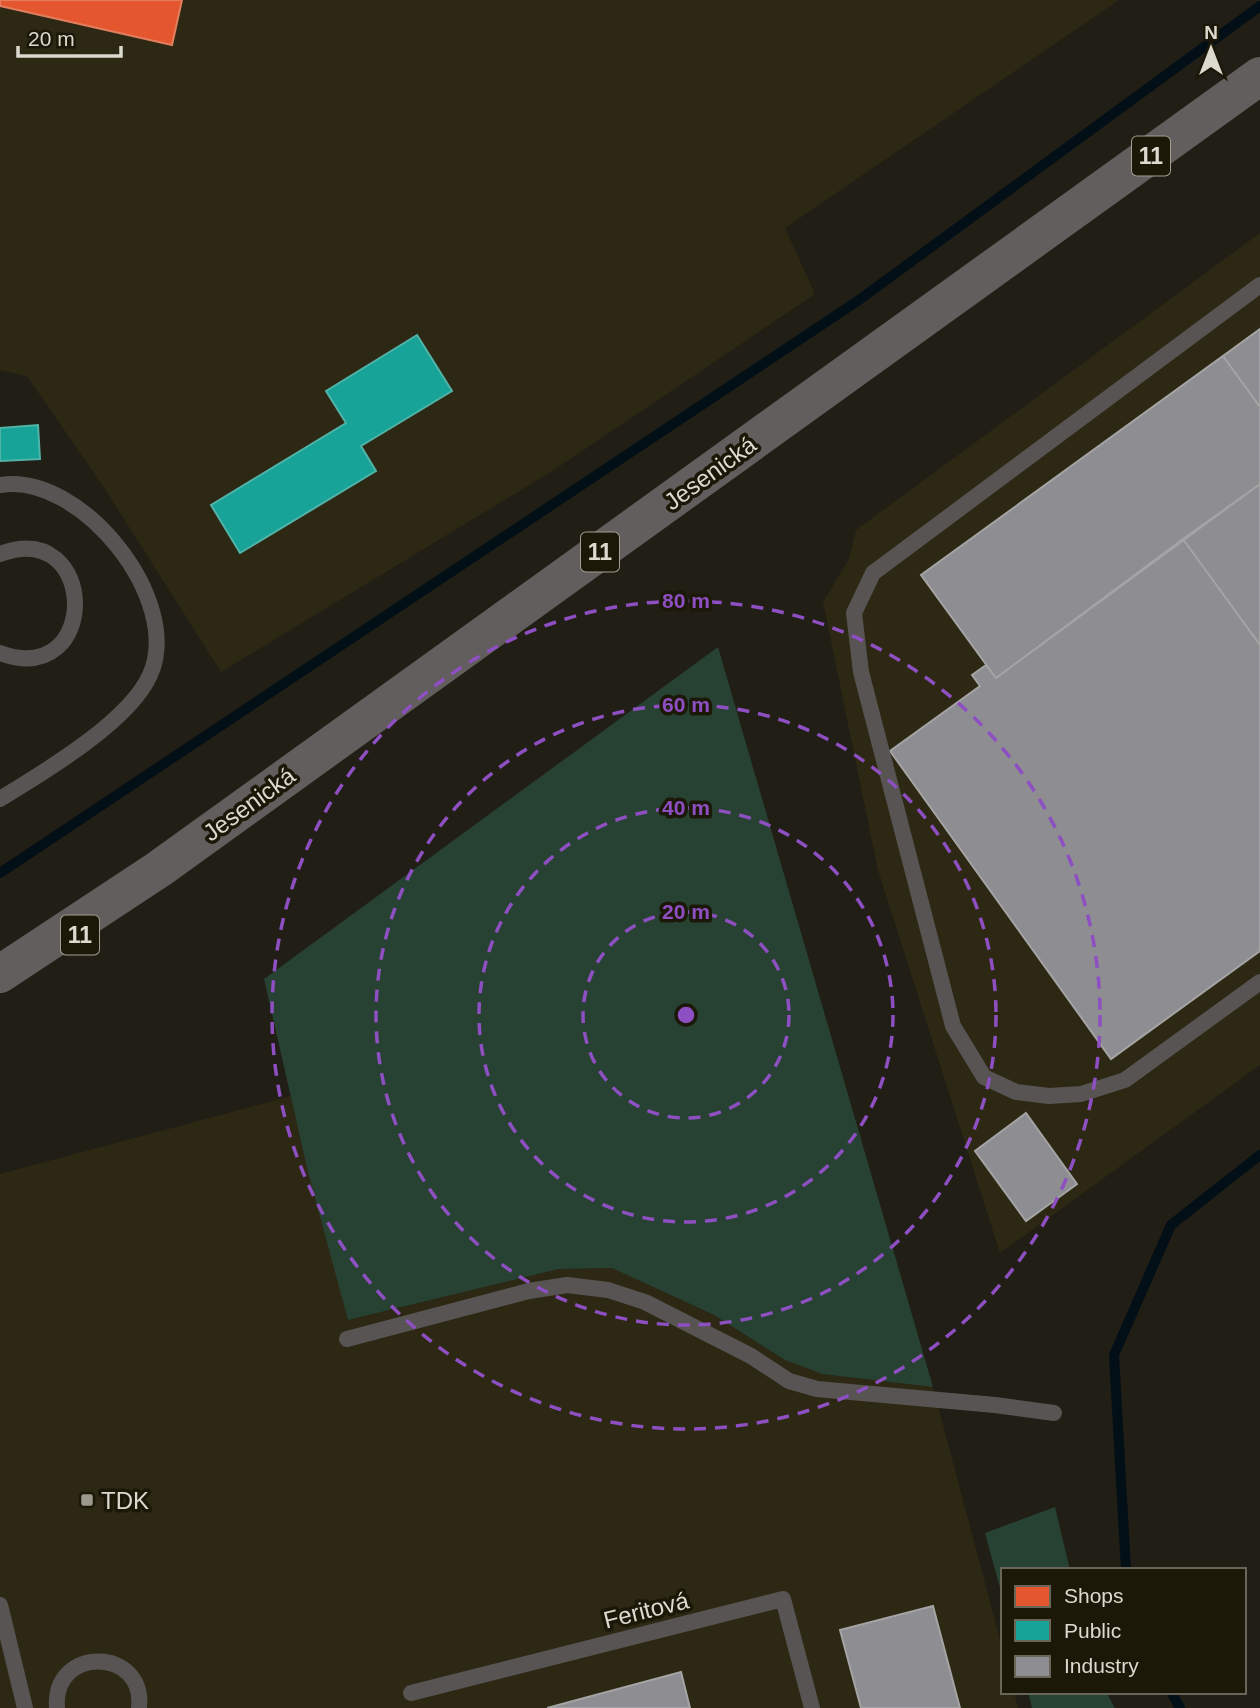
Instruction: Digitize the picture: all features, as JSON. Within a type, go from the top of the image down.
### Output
[{"type":"main road","name":"Jesenická","points":[[0,974],[159,869],[1260,76]]},
{"type":"main road","name":"Jesenická","points":[[0,1001],[159,869]]},
{"type":"lane","points":[[1260,285],[873,573],[854,613],[861,672],[953,1026],[984,1077],[1016,1093],[1049,1097],[1081,1094],[1125,1080],[1260,982]]},
{"type":"lane","points":[[0,485],[33,486],[63,498],[97,523],[127,557],[149,602],[156,635],[152,672],[131,704],[79,746],[0,799]]},
{"type":"lane","points":[[0,554],[19,549],[37,551],[53,558],[66,570],[78,602],[76,618],[69,633],[44,655],[20,658],[0,653]]},
{"type":"lane","points":[[347,1339],[529,1291],[567,1285],[608,1290],[645,1303],[751,1356],[789,1381],[817,1389],[1054,1413]]},
{"type":"lane","name":"Feritová","points":[[411,1693],[783,1599],[812,1708]]},
{"type":"lane","points":[[0,1605],[25,1708]]},
{"type":"lane","points":[[57,1708],[58,1690],[64,1678],[85,1663],[98,1660],[123,1669],[133,1679],[138,1691],[139,1708]]},
{"type":"shaded area","points":[[0,0],[1119,0],[785,228],[815,294],[554,470],[221,672],[105,489],[27,376],[0,370]]},
{"type":"shaded area","points":[[1260,233],[1260,1065],[1000,1253],[878,870],[823,602],[849,559],[856,530]]},
{"type":"shaded area","points":[[291,1096],[348,1320],[559,1269],[612,1268],[714,1315],[785,1360],[822,1374],[933,1387],[1001,1643],[1001,1694],[1014,1694],[1018,1708],[0,1708],[0,1174]]},
{"type":"green space","points":[[718,647],[933,1387],[822,1374],[785,1360],[714,1315],[612,1268],[559,1269],[348,1320],[308,1172],[264,979]]},
{"type":"green space","points":[[1055,1507],[1070,1568],[1001,1568],[1001,1592],[985,1533]]},
{"type":"green space","points":[[1028,1694],[1107,1694],[1115,1708],[1032,1708]]},
{"type":"building: Shops","points":[[0,0],[182,0],[172,45],[0,6]]},
{"type":"building: Public","points":[[417,335],[452,391],[361,446],[376,471],[240,553],[211,505],[346,423],[326,391]]},
{"type":"building: Public","points":[[38,425],[40,459],[0,461],[0,428]]},
{"type":"building: Industry","points":[[1260,329],[1260,407],[1223,356]]},
{"type":"building: Industry","points":[[1223,356],[1260,407],[1260,484],[996,678],[921,575]]},
{"type":"building: Industry","points":[[1260,484],[1260,645],[1183,539]]},
{"type":"building: Industry","points":[[1183,539],[1260,645],[1260,951],[1111,1059],[890,751],[980,686],[972,675],[986,665],[996,678]]},
{"type":"building: Industry","points":[[1026,1113],[1077,1184],[1026,1221],[975,1151]]},
{"type":"building: Industry","points":[[933,1606],[960,1708],[861,1708],[840,1630]]},
{"type":"building: Industry","points":[[681,1672],[690,1708],[547,1708]]},
{"type":"waterway","points":[[0,873],[859,300],[1260,6]]},
{"type":"waterway","points":[[1126,1568],[1114,1355],[1171,1225],[1260,1155]]},
{"type":"waterway","points":[[1172,1694],[1180,1708]]},
{"type":"place","name":"TDK","points":[[87,1500]]}]
